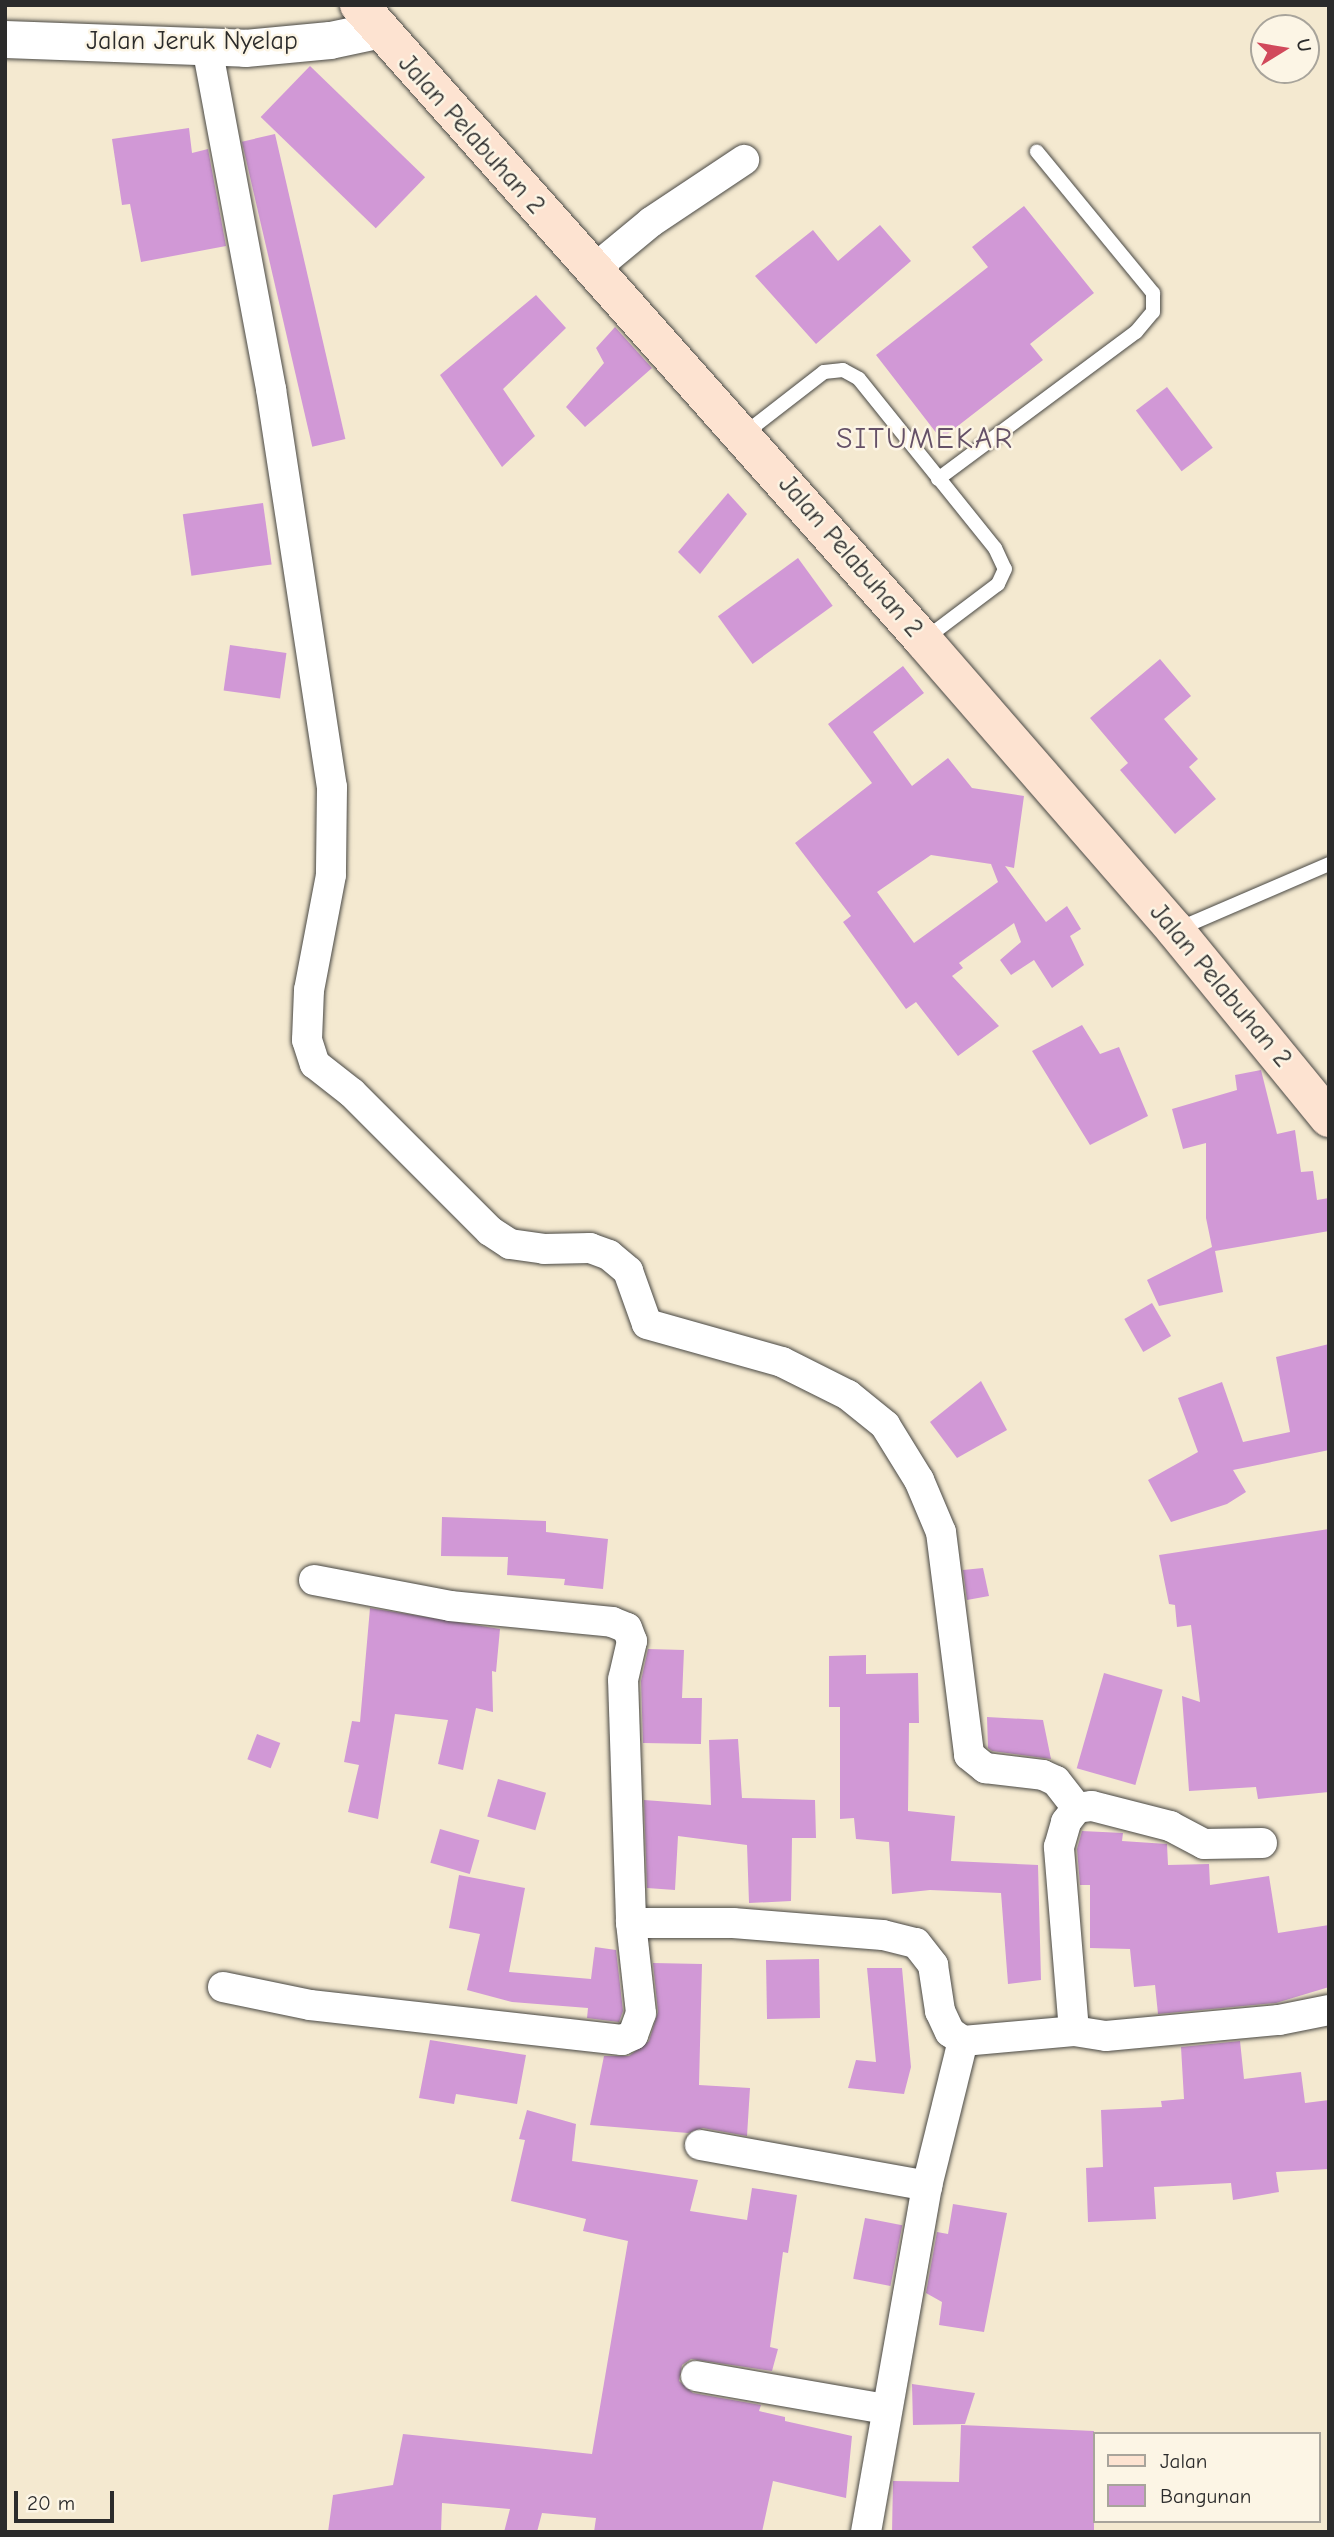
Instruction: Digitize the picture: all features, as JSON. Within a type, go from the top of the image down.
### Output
[{"type":"main road","name":"Jalan Pelabuhan 2","points":[[368,18],[924,640],[1175,930],[1329,1118]]},
{"type":"street","name":"Jalan Jeruk Nyelap","points":[[5,39],[207,47],[290,45],[368,18]]},
{"type":"street","points":[[207,47],[271,389],[331,787],[331,875],[309,990],[307,1040],[315,1064],[352,1093],[490,1230],[510,1244],[544,1249],[590,1248],[609,1255],[628,1271],[648,1324],[660,1331],[782,1362],[848,1395],[885,1425],[919,1480],[941,1532],[969,1755],[985,1768],[1042,1775],[1056,1781],[1077,1808]]},
{"type":"street","points":[[593,270],[651,222],[744,160]]},
{"type":"street","points":[[223,1987],[310,2005],[622,2040],[633,2035],[641,2013],[631,1923],[623,1679],[632,1641],[628,1628],[612,1622],[450,1606],[314,1580]]},
{"type":"street","points":[[1074,2031],[1059,1860],[1066,1822],[1077,1808],[1091,1806],[1170,1826],[1204,1844],[1262,1843]]},
{"type":"street","points":[[631,1923],[733,1923],[883,1935],[916,1943],[933,1965],[940,2011],[950,2032],[963,2041],[1074,2031],[1106,2036],[1279,2020],[1329,2010]]},
{"type":"street","points":[[866,2532],[885,2409],[912,2288],[927,2186],[963,2041]]},
{"type":"street","points":[[700,2145],[927,2186]]},
{"type":"street","points":[[696,2376],[885,2409]]},
{"type":"lane","points":[[938,479],[1136,332],[1153,312],[1153,293],[1037,152]]},
{"type":"lane","points":[[743,435],[824,372],[843,370],[859,379],[995,548],[1005,569],[998,584],[924,640]]},
{"type":"lane","points":[[1175,930],[1329,864]]},
{"type":"building","points":[[310,66],[425,177],[376,228],[261,117]]},
{"type":"building","points":[[189,128],[192,153],[208,149],[226,246],[141,262],[130,204],[122,205],[112,139]]},
{"type":"building","points":[[275,134],[345,439],[312,447],[242,142]]},
{"type":"building","points":[[1024,206],[1094,293],[1030,344],[1043,360],[941,439],[876,355],[988,267],[972,247]]},
{"type":"building","points":[[880,225],[911,261],[816,344],[755,276],[813,230],[838,261]]},
{"type":"building","points":[[536,295],[566,328],[503,389],[535,436],[502,467],[440,375]]},
{"type":"building","points":[[615,327],[652,368],[585,427],[566,407],[604,363],[596,348]]},
{"type":"building","points":[[1167,387],[1213,448],[1182,471],[1136,410]]},
{"type":"building","points":[[728,493],[747,514],[700,574],[678,552]]},
{"type":"building","points":[[263,503],[272,564],[191,576],[183,514]]},
{"type":"building","points":[[798,558],[833,606],[753,664],[718,616]]},
{"type":"building","points":[[230,645],[286,653],[280,698],[224,691]]},
{"type":"building","points":[[1160,659],[1191,696],[1164,719],[1198,759],[1189,767],[1216,799],[1175,834],[1120,770],[1128,763],[1090,718]]},
{"type":"building","points":[[903,666],[924,693],[873,732],[912,786],[948,758],[972,788],[1024,796],[1014,868],[1005,866],[1046,922],[1067,906],[1081,929],[1070,936],[1084,965],[1052,988],[1034,960],[1011,975],[1000,960],[1021,942],[1014,923],[959,963],[963,968],[952,976],[999,1026],[958,1056],[916,1002],[906,1009],[843,922],[851,916],[795,843],[872,783],[828,724]],"holes":[[[931,855],[991,864],[998,882],[914,943],[877,892]]]},
{"type":"building","points":[[1082,1025],[1100,1054],[1119,1047],[1148,1116],[1090,1145],[1032,1051]]},
{"type":"building","points":[[1261,1070],[1277,1134],[1295,1130],[1301,1172],[1313,1171],[1317,1200],[1329,1198],[1329,1231],[1215,1251],[1223,1292],[1159,1306],[1147,1280],[1212,1247],[1206,1218],[1206,1143],[1183,1149],[1172,1109],[1237,1090],[1235,1075]]},
{"type":"building","points":[[1152,1303],[1171,1336],[1143,1352],[1124,1319]]},
{"type":"building","points":[[1329,1344],[1329,1450],[1233,1470],[1246,1492],[1227,1504],[1171,1522],[1148,1480],[1198,1452],[1178,1398],[1222,1382],[1243,1442],[1290,1432],[1276,1357]]},
{"type":"building","points":[[981,1381],[1007,1430],[957,1458],[930,1422]]},
{"type":"building","points":[[442,1517],[546,1521],[546,1532],[608,1539],[603,1589],[564,1585],[565,1579],[507,1575],[508,1557],[441,1556]]},
{"type":"building","points":[[1329,1529],[1329,1792],[1258,1799],[1256,1787],[1189,1791],[1182,1696],[1200,1702],[1191,1625],[1177,1627],[1175,1605],[1169,1604],[1159,1555]]},
{"type":"building","points":[[983,1568],[989,1596],[967,1600],[963,1570]]},
{"type":"building","points":[[370,1608],[500,1629],[496,1672],[492,1671],[493,1712],[476,1708],[463,1770],[438,1764],[448,1720],[395,1714],[378,1819],[348,1812],[359,1765],[344,1762],[352,1721],[360,1722]]},
{"type":"building","points":[[648,1649],[684,1650],[682,1698],[702,1698],[701,1744],[643,1743],[641,1681]]},
{"type":"building","points":[[866,1655],[866,1674],[918,1673],[919,1723],[909,1723],[908,1811],[955,1816],[951,1861],[1038,1865],[1041,1980],[1008,1984],[1001,1893],[930,1890],[892,1894],[889,1842],[856,1839],[854,1818],[840,1819],[840,1707],[829,1707],[829,1656]]},
{"type":"building","points":[[1104,1673],[1163,1690],[1135,1785],[1077,1768]]},
{"type":"building","points":[[987,1717],[1043,1720],[1051,1759],[992,1751],[988,1748]]},
{"type":"building","points":[[257,1734],[280,1743],[271,1768],[247,1759]]},
{"type":"building","points":[[738,1739],[742,1798],[815,1800],[816,1838],[792,1838],[791,1901],[749,1903],[747,1845],[678,1836],[675,1890],[647,1888],[644,1800],[711,1805],[709,1740]]},
{"type":"building","points":[[498,1779],[546,1793],[535,1830],[487,1816]]},
{"type":"building","points":[[440,1829],[479,1840],[470,1874],[430,1863]]},
{"type":"building","points":[[1082,1831],[1123,1833],[1122,1841],[1167,1844],[1168,1865],[1209,1864],[1210,1885],[1269,1876],[1278,1933],[1329,1925],[1329,1987],[1276,2003],[1158,2014],[1155,1985],[1134,1987],[1130,1949],[1090,1948],[1090,1885],[1080,1885],[1077,1849]]},
{"type":"building","points":[[459,1875],[525,1888],[509,1972],[591,1979],[595,1947],[616,1950],[623,2011],[619,2022],[587,2018],[588,2008],[512,2002],[467,1990],[480,1934],[449,1928]]},
{"type":"building","points":[[819,1959],[820,2018],[767,2019],[766,1960]]},
{"type":"building","points":[[653,1963],[702,1964],[699,2085],[750,2088],[747,2136],[703,2128],[688,2133],[590,2125],[604,2056],[629,2056],[649,2041],[658,2012]]},
{"type":"building","points":[[867,1968],[902,1968],[911,2067],[904,2094],[848,2088],[856,2060],[876,2062]]},
{"type":"building","points":[[430,2040],[526,2055],[517,2104],[456,2094],[454,2104],[419,2098]]},
{"type":"building","points":[[1240,2041],[1244,2079],[1301,2072],[1305,2103],[1329,2100],[1329,2169],[1276,2172],[1279,2192],[1233,2200],[1231,2183],[1154,2187],[1156,2219],[1088,2222],[1086,2168],[1103,2167],[1101,2110],[1162,2107],[1161,2101],[1184,2099],[1181,2047]]},
{"type":"building","points":[[527,2110],[576,2124],[572,2161],[698,2180],[690,2211],[747,2220],[752,2188],[797,2195],[788,2253],[783,2252],[770,2347],[778,2349],[772,2371],[691,2359],[682,2365],[679,2381],[693,2393],[761,2405],[759,2411],[785,2417],[785,2421],[852,2436],[846,2498],[773,2481],[762,2532],[594,2532],[596,2518],[542,2513],[537,2532],[504,2532],[510,2509],[442,2503],[441,2532],[328,2532],[333,2495],[393,2485],[403,2434],[592,2454],[628,2241],[583,2231],[586,2219],[511,2201],[525,2140],[519,2139]]},
{"type":"building","points":[[953,2204],[1007,2213],[984,2332],[939,2325],[942,2302],[926,2293],[937,2232],[948,2234]]},
{"type":"building","points":[[865,2218],[902,2225],[890,2286],[853,2279]]},
{"type":"building","points":[[912,2384],[975,2393],[965,2424],[913,2425]]},
{"type":"building","points":[[961,2425],[1094,2431],[1094,2532],[892,2532],[893,2481],[959,2482]]},
{"type":"district","name":"SITUMEKAR","points":[[925,439]]}]
